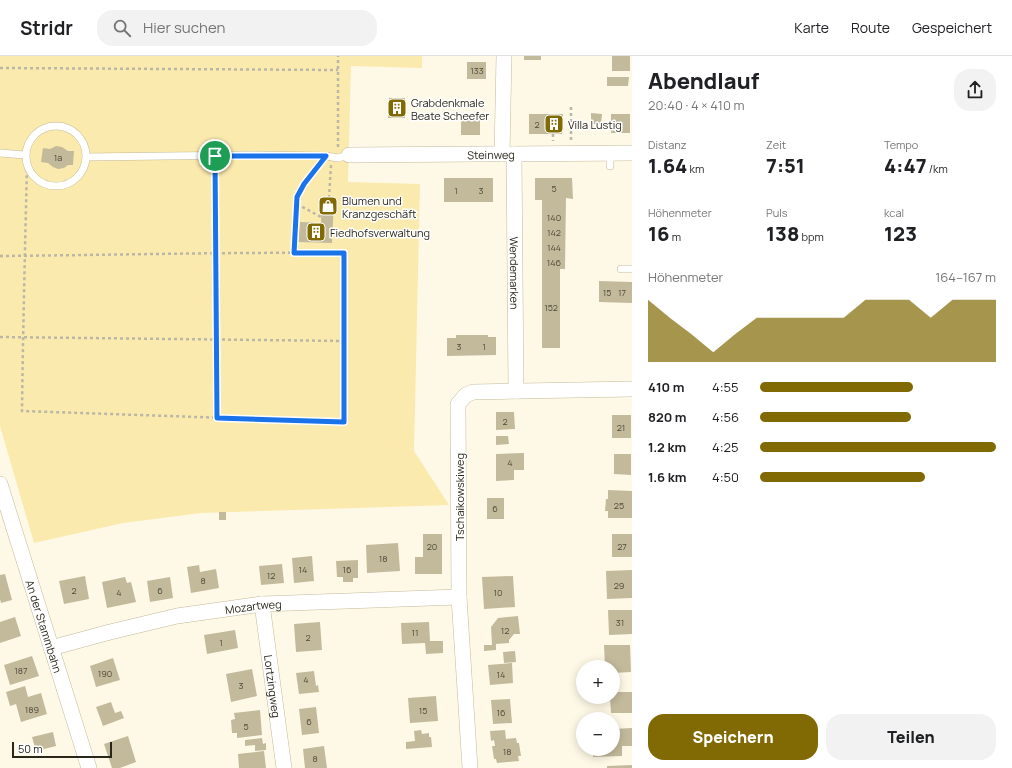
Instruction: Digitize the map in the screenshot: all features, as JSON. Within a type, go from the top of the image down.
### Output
[{"type":"street","name":"Wendemarken","points":[[504,56],[516,391]]},
{"type":"street","name":"Steinweg","points":[[336,156],[508,154],[610,160],[632,153]]},
{"type":"street","name":"Tschaikowskiweg","points":[[470,768],[459,597],[458,404],[466,394],[473,392],[632,390]]},
{"type":"street","name":"An der Stammbahn","points":[[0,484],[89,768]]},
{"type":"street","name":"Mozartweg","points":[[51,648],[177,616],[262,604],[459,597]]},
{"type":"street","name":"Lortzingweg","points":[[262,604],[284,768]]},
{"type":"lane","points":[[57,126],[74,132],[81,139],[85,148],[86,157],[84,168],[78,177],[70,183],[60,187],[49,186],[39,182],[32,175],[27,166],[25,155],[27,146],[32,137],[38,131],[47,127],[57,126]]},
{"type":"lane","points":[[0,153],[25,155]]},
{"type":"lane","points":[[86,157],[336,156]]},
{"type":"lane","points":[[621,269],[632,269]]},
{"type":"path","points":[[329,198],[336,156],[338,56]]},
{"type":"path","points":[[0,68],[338,70]]},
{"type":"path","points":[[571,104],[571,145]]},
{"type":"path","points":[[215,156],[217,418]]},
{"type":"path","points":[[294,253],[297,197],[304,184],[336,156]]},
{"type":"path","points":[[0,256],[25,256],[294,253],[344,253],[344,422],[22,411],[23,337],[25,256],[27,166]]},
{"type":"path","points":[[297,204],[321,217]]},
{"type":"path","points":[[0,337],[345,341]]},
{"type":"shaded area","points":[[0,56],[422,56],[422,68],[351,66],[348,182],[420,184],[414,451],[449,505],[201,513],[123,523],[34,543],[0,426]]},
{"type":"building","points":[[524,56],[541,56],[541,60],[524,60]]},
{"type":"building","points":[[612,56],[630,56],[630,71],[612,71]]},
{"type":"building","points":[[467,62],[486,62],[486,79],[467,79]]},
{"type":"building","points":[[607,77],[629,77],[628,86],[607,86]]},
{"type":"building","name":"Grabdenkmale Beate Scheefer","points":[[389,98],[405,98],[405,118],[388,118]]},
{"type":"building","points":[[591,113],[602,114],[601,124],[591,124]]},
{"type":"building","points":[[529,114],[563,114],[562,134],[529,134]]},
{"type":"building","points":[[611,114],[630,114],[630,133],[611,133]]},
{"type":"building","points":[[461,115],[480,115],[480,135],[461,135]]},
{"type":"building","points":[[56,146],[62,147],[68,151],[74,151],[73,165],[68,165],[64,168],[58,169],[48,163],[41,162],[43,148],[50,149]]},
{"type":"building","points":[[444,178],[493,178],[493,202],[444,202]]},
{"type":"building","points":[[535,178],[572,178],[573,199],[566,198],[565,269],[560,269],[560,348],[542,348],[542,200],[535,200]]},
{"type":"building","name":"Fiedhofsverwaltung","points":[[322,198],[334,198],[332,243],[298,242],[300,222],[321,223]]},
{"type":"building","points":[[599,281],[632,282],[632,303],[599,302]]},
{"type":"building","points":[[456,335],[488,335],[488,337],[496,337],[496,355],[447,356],[447,338],[456,338]]},
{"type":"building","points":[[496,412],[514,412],[515,429],[496,430]]},
{"type":"building","points":[[612,415],[631,415],[631,438],[612,438]]},
{"type":"building","points":[[496,436],[508,436],[509,444],[496,445]]},
{"type":"building","points":[[524,453],[524,470],[514,470],[514,480],[496,481],[496,454]]},
{"type":"building","points":[[614,454],[631,454],[631,475],[614,474]]},
{"type":"building","points":[[608,490],[632,491],[632,518],[608,518],[608,511],[605,511],[606,499],[608,499]]},
{"type":"building","points":[[487,498],[504,498],[504,519],[487,519]]},
{"type":"building","points":[[219,512],[226,512],[226,520],[219,520]]},
{"type":"building","points":[[423,534],[442,534],[442,574],[415,574],[415,557],[423,557]]},
{"type":"building","points":[[612,534],[632,534],[632,557],[612,557]]},
{"type":"building","points":[[398,543],[400,571],[367,573],[366,545]]},
{"type":"building","points":[[312,556],[314,581],[294,583],[292,558]]},
{"type":"building","points":[[358,560],[358,578],[353,578],[353,582],[343,582],[343,577],[337,577],[336,561]]},
{"type":"building","points":[[282,564],[284,583],[261,585],[259,566]]},
{"type":"building","points":[[199,565],[200,572],[216,569],[219,588],[191,593],[187,567]]},
{"type":"building","points":[[632,570],[632,598],[607,599],[606,571]]},
{"type":"building","points":[[5,574],[12,600],[1,603],[0,575]]},
{"type":"building","points":[[85,576],[89,599],[64,604],[59,581]]},
{"type":"building","points":[[513,576],[515,607],[484,609],[482,577]]},
{"type":"building","points":[[125,577],[127,583],[131,582],[136,602],[107,608],[102,582]]},
{"type":"building","points":[[170,577],[173,598],[150,602],[147,581]]},
{"type":"building","points":[[608,610],[632,610],[632,634],[609,635]]},
{"type":"building","points":[[518,616],[520,634],[514,634],[509,640],[509,643],[496,644],[496,650],[484,651],[484,645],[492,645],[491,627],[498,618]]},
{"type":"building","points":[[15,617],[21,636],[0,643],[0,622]]},
{"type":"building","points":[[320,622],[322,650],[296,652],[294,624]]},
{"type":"building","points":[[429,622],[430,641],[443,641],[443,653],[426,654],[425,643],[402,644],[401,623]]},
{"type":"building","points":[[235,630],[238,648],[207,654],[204,635]]},
{"type":"building","points":[[604,645],[630,645],[631,672],[620,673],[620,660],[605,660]]},
{"type":"building","points":[[515,651],[516,662],[504,663],[503,652]]},
{"type":"building","points":[[32,656],[39,676],[10,685],[4,665]]},
{"type":"building","points":[[113,658],[120,680],[96,687],[90,666]]},
{"type":"building","points":[[512,663],[513,683],[490,685],[488,665]]},
{"type":"building","points":[[252,669],[257,696],[231,702],[226,674]]},
{"type":"building","points":[[314,671],[316,686],[318,685],[319,692],[299,694],[296,673]]},
{"type":"building","points":[[25,686],[28,697],[41,693],[47,714],[21,722],[16,704],[10,706],[6,692]]},
{"type":"building","points":[[620,692],[632,692],[632,713],[611,712],[610,704],[620,704]]},
{"type":"building","points":[[436,696],[438,721],[410,723],[408,698]]},
{"type":"building","points":[[510,699],[512,723],[493,724],[491,700]]},
{"type":"building","points":[[111,702],[115,713],[121,711],[124,718],[103,726],[96,707]]},
{"type":"building","points":[[316,707],[319,733],[302,735],[299,709]]},
{"type":"building","points":[[260,710],[262,735],[237,738],[237,733],[232,733],[231,720],[235,719],[234,713]]},
{"type":"building","points":[[632,728],[632,746],[622,746],[622,756],[593,757],[620,756],[620,729]]},
{"type":"building","points":[[421,730],[422,734],[429,733],[432,747],[406,749],[406,742],[415,741],[414,731]]},
{"type":"building","points":[[505,730],[506,739],[516,738],[517,743],[519,743],[521,756],[518,756],[519,761],[497,763],[496,759],[494,759],[492,746],[495,746],[494,740],[491,741],[490,731]]},
{"type":"building","points":[[53,732],[56,746],[36,751],[32,737]]},
{"type":"building","points":[[128,736],[136,762],[120,768],[112,768],[104,744]]},
{"type":"building","points":[[262,738],[263,744],[266,743],[266,750],[255,751],[255,745],[245,746],[245,740]]},
{"type":"building","points":[[324,746],[327,768],[305,768],[303,749]]},
{"type":"building","points":[[264,751],[266,768],[239,768],[238,754]]},
{"type":"building","points":[[632,765],[632,768],[607,768],[607,766]]},
{"type":"place","name":"Grabdenkmale Beate Scheefer","points":[[397,108]]},
{"type":"place","name":"Villa Lustig","points":[[554,124]]},
{"type":"place","name":"Blumen und Kranzgeschäft","points":[[328,206]]},
{"type":"place","name":"Fiedhofsverwaltung","points":[[316,232]]},
{"type":"route","points":[[215,156],[326,156],[304,184],[297,197],[294,253],[344,253],[344,422],[217,418],[215,156]]}]
